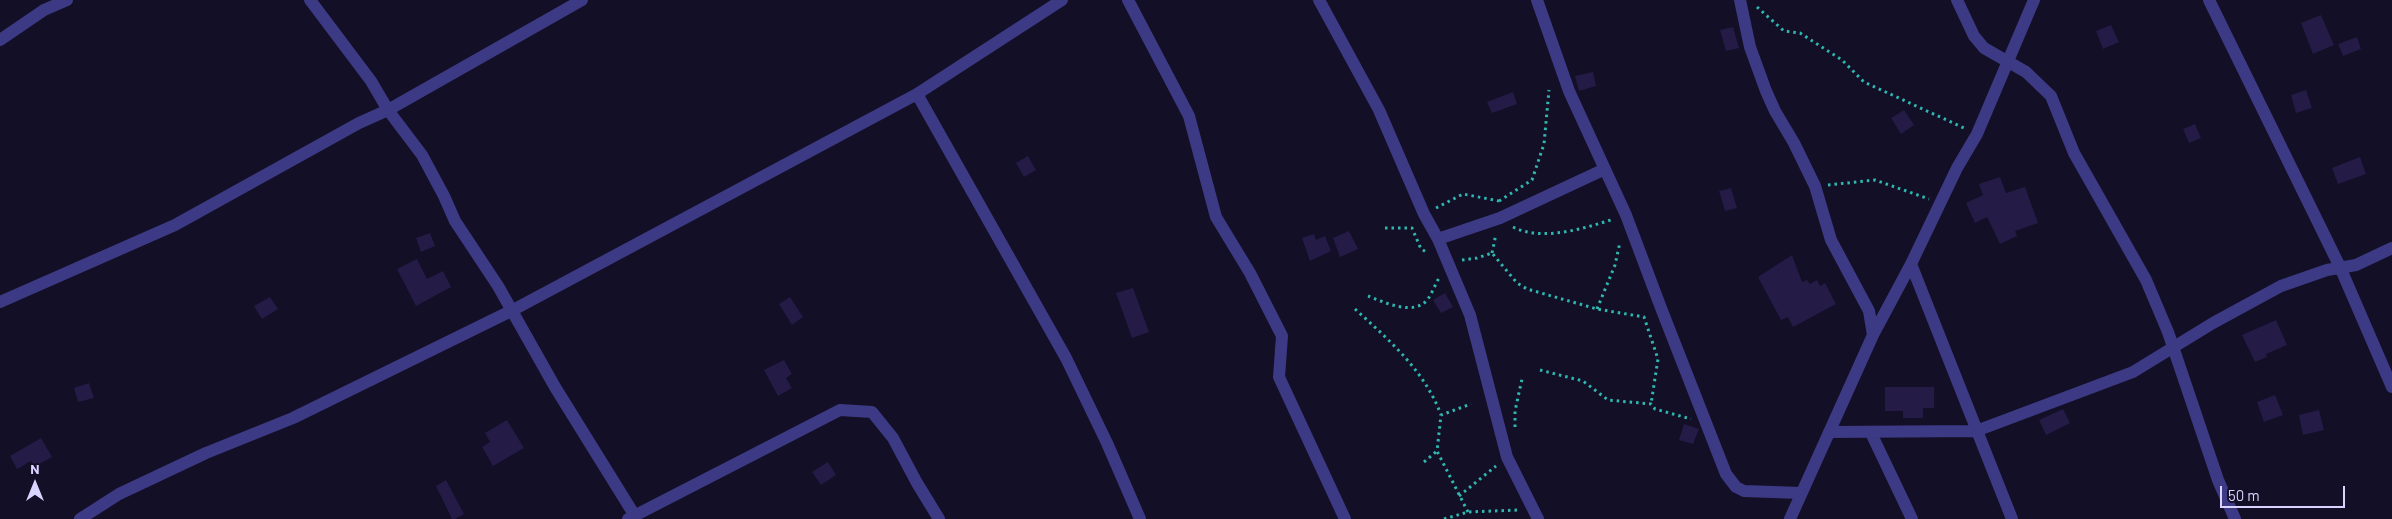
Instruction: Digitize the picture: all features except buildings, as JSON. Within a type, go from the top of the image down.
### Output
[{"type":"street","points":[[0,40],[44,10],[67,0]]},
{"type":"street","points":[[310,0],[371,81],[388,110],[422,155],[444,196],[454,221],[513,310],[555,387],[632,517],[840,410],[872,412],[893,438],[916,483],[939,519]]},
{"type":"street","points":[[0,302],[175,225],[360,123],[388,110],[582,0]]},
{"type":"street","points":[[80,519],[119,494],[206,453],[293,418],[513,310],[916,94],[1062,0]]},
{"type":"street","points":[[1128,0],[1189,116],[1216,216],[1250,273],[1282,336],[1279,377],[1345,519]]},
{"type":"street","points":[[1319,0],[1379,110],[1424,214],[1438,239],[1470,315],[1507,458],[1536,514]]},
{"type":"street","points":[[1537,0],[1569,91],[1626,215],[1660,308],[1708,424],[1726,474],[1736,487],[1752,492],[1801,493]]},
{"type":"street","points":[[1740,0],[1750,47],[1772,104],[1815,186],[1831,240],[1869,311],[1873,334]]},
{"type":"street","points":[[1957,0],[1978,41],[1991,54],[2026,72],[2051,96],[2074,153],[2146,280],[2173,349],[2218,480],[2235,519]]},
{"type":"street","points":[[1790,519],[1873,334],[1977,134],[2034,0]]},
{"type":"street","points":[[2209,0],[2340,267],[2392,387]]},
{"type":"street","points":[[916,94],[1066,358],[1107,443],[1140,519]]},
{"type":"street","points":[[1438,239],[1500,218],[1605,169]]},
{"type":"street","points":[[1829,432],[1976,431],[2133,372],[2173,349],[2190,336],[2280,286],[2340,267],[2362,263],[2392,248]]},
{"type":"street","points":[[1911,264],[2012,519]]},
{"type":"street","points":[[1871,433],[1912,519]]},
{"type":"path","points":[[1740,0],[1751,2],[1784,31],[1800,33],[1842,60],[1864,82],[1977,134]]},
{"type":"path","points":[[1492,253],[1477,258],[1447,262],[1421,249],[1412,228],[1414,219],[1463,194],[1499,201],[1532,180],[1544,144],[1549,90]]},
{"type":"path","points":[[1815,186],[1875,180],[1940,203]]},
{"type":"path","points":[[1492,253],[1500,218],[1499,201]]},
{"type":"path","points":[[1500,218],[1515,228],[1540,233],[1584,228],[1626,215]]},
{"type":"path","points":[[1385,228],[1412,228]]},
{"type":"path","points":[[1597,309],[1615,265],[1621,240]]},
{"type":"path","points":[[1492,253],[1518,283],[1527,289],[1597,309],[1644,317],[1658,359],[1651,404]]},
{"type":"path","points":[[1368,296],[1401,308],[1422,304],[1427,299],[1447,262]]},
{"type":"path","points":[[1355,309],[1398,347],[1433,394],[1441,415],[1437,451],[1468,512]]},
{"type":"path","points":[[1540,370],[1583,381],[1608,400],[1651,404],[1655,409],[1708,424]]},
{"type":"path","points":[[1441,415],[1471,404]]},
{"type":"path","points":[[1424,462],[1437,451]]},
{"type":"path","points":[[1444,519],[1468,512],[1536,514]]}]
